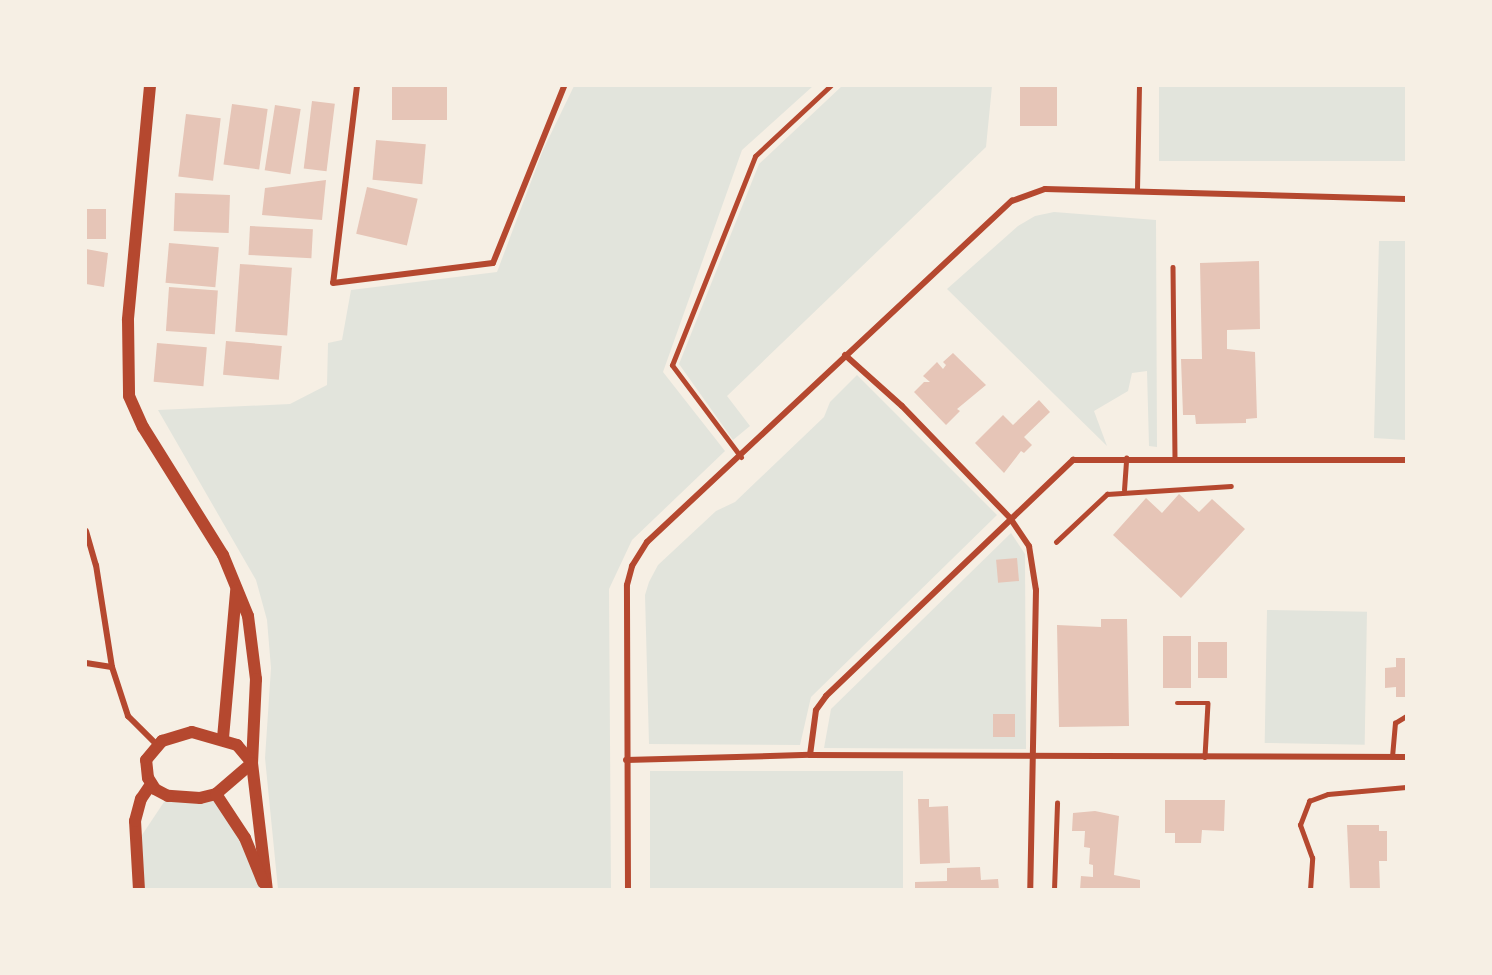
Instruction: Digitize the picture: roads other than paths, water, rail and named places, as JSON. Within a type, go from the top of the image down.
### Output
[{"type":"main road","points":[[151,86],[128,320],[129,396],[148,435],[223,555],[248,616],[256,679],[252,763],[267,890]]},
{"type":"main road","points":[[223,738],[236,587]]},
{"type":"main road","points":[[192,732],[223,738],[237,745],[252,763],[216,794],[200,798],[168,796],[152,784],[146,760],[157,745],[175,735],[192,732]]},
{"type":"main road","points":[[139,890],[135,821],[141,799],[152,784]]},
{"type":"main road","points":[[216,794],[245,838],[267,890]]},
{"type":"street","points":[[357,86],[333,283],[494,263],[564,86]]},
{"type":"street","points":[[741,457],[672,365],[755,156],[830,86]]},
{"type":"street","points":[[628,890],[627,585],[632,566],[647,542],[741,457],[845,355],[1012,201],[1045,189],[1407,199]]},
{"type":"street","points":[[845,355],[902,406],[1010,518],[1023,533],[1034,564],[1030,890]]},
{"type":"street","points":[[810,755],[816,711],[826,696],[1073,460],[1175,458],[1407,460]]},
{"type":"street","points":[[86,531],[96,564],[112,667],[128,716],[157,745]]},
{"type":"street","points":[[86,663],[112,667]]},
{"type":"street","points":[[626,760],[810,755],[1407,757]]},
{"type":"lane","points":[[1137,190],[1138,86]]},
{"type":"lane","points":[[1173,267],[1175,458]]},
{"type":"lane","points":[[1124,490],[1126,458]]},
{"type":"lane","points":[[1056,542],[1093,504],[1107,494],[1124,490],[1231,486]]},
{"type":"lane","points":[[1178,703],[1208,703],[1205,758]]},
{"type":"lane","points":[[1392,757],[1396,721],[1407,716]]},
{"type":"lane","points":[[1310,890],[1312,858],[1300,825],[1309,801],[1328,794],[1407,787]]},
{"type":"lane","points":[[1054,890],[1057,803]]}]
